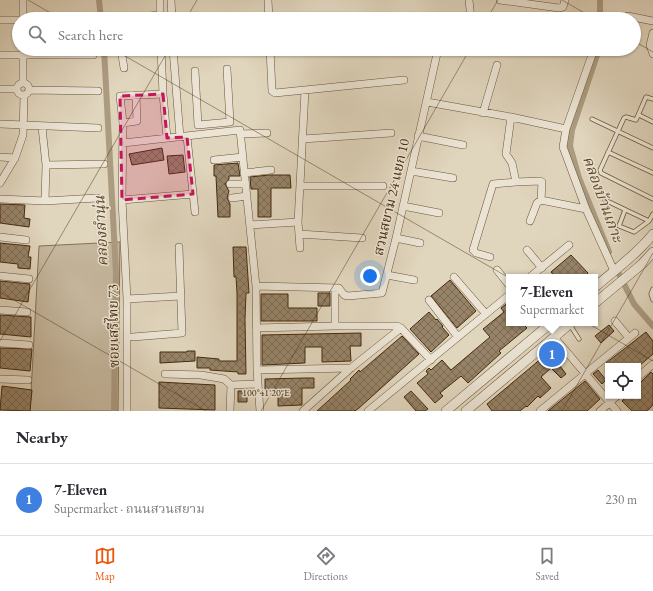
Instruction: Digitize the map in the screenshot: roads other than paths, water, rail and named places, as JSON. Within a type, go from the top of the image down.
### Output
[{"type":"street","points":[[23,0],[23,12]]},
{"type":"street","points":[[160,0],[160,12]]},
{"type":"street","points":[[171,0],[172,12]]},
{"type":"street","points":[[268,0],[268,12]]},
{"type":"street","points":[[469,0],[470,12]]},
{"type":"street","points":[[500,0],[559,8],[563,7],[565,0]]},
{"type":"street","points":[[641,19],[653,21]]},
{"type":"street","points":[[0,20],[12,20]]},
{"type":"street","points":[[653,33],[650,45],[653,54]]},
{"type":"street","points":[[0,55],[12,54]]},
{"type":"street","points":[[23,56],[23,83]]},
{"type":"street","points":[[122,56],[124,68]]},
{"type":"street","points":[[161,56],[167,138]]},
{"type":"street","points":[[174,56],[184,137],[196,212]]},
{"type":"street","points":[[270,56],[273,92],[305,91],[404,80]]},
{"type":"street","name":"สวนสยาม 24 แยก 10","points":[[256,286],[340,288],[344,295],[348,296],[381,294],[396,238],[437,56]]},
{"type":"street","points":[[592,56],[566,129],[563,147],[586,209],[617,268]]},
{"type":"street","points":[[483,113],[497,64]]},
{"type":"street","points":[[198,125],[230,122],[228,69]]},
{"type":"street","points":[[195,71],[198,125],[200,135]]},
{"type":"street","points":[[17,89],[18,86],[23,83]]},
{"type":"street","points":[[0,183],[14,158],[23,135],[26,93],[28,86],[23,83]]},
{"type":"street","points":[[0,89],[17,89]]},
{"type":"street","points":[[17,89],[18,93],[98,91]]},
{"type":"street","points":[[300,248],[298,222],[305,91]]},
{"type":"street","points":[[123,123],[137,121],[136,95],[163,94]]},
{"type":"street","name":"ซอยเสรีไทย 73","points":[[126,411],[127,299],[122,200],[123,123],[120,96],[136,95]]},
{"type":"street","points":[[427,102],[511,117],[566,129]]},
{"type":"street","points":[[511,117],[506,154],[512,163],[516,182]]},
{"type":"street","points":[[0,124],[98,128]]},
{"type":"street","points":[[42,126],[46,165],[45,201]]},
{"type":"street","points":[[123,143],[240,130],[256,286],[256,328],[260,411]]},
{"type":"street","points":[[240,134],[267,133]]},
{"type":"street","points":[[303,139],[390,133]]},
{"type":"street","points":[[418,136],[463,145]]},
{"type":"street","points":[[0,157],[14,158]]},
{"type":"street","points":[[214,160],[243,157]]},
{"type":"street","points":[[46,165],[104,164]]},
{"type":"street","points":[[244,173],[271,170]]},
{"type":"street","points":[[411,171],[453,178]]},
{"type":"street","points":[[490,257],[476,253],[473,250],[491,186],[494,184],[516,182],[542,182],[541,200],[537,203],[530,221]]},
{"type":"street","points":[[230,184],[246,184]]},
{"type":"street","points":[[301,186],[383,186]]},
{"type":"street","points":[[122,200],[193,194]]},
{"type":"street","points":[[232,198],[247,196]]},
{"type":"street","points":[[0,199],[45,201],[97,198]]},
{"type":"street","points":[[541,200],[586,209]]},
{"type":"street","points":[[403,206],[439,214]]},
{"type":"street","points":[[250,225],[298,222]]},
{"type":"street","points":[[299,234],[362,238]]},
{"type":"street","points":[[598,284],[644,245],[653,234]]},
{"type":"street","points":[[0,237],[26,240]]},
{"type":"street","points":[[396,238],[420,243]]},
{"type":"street","points":[[534,274],[569,245]]},
{"type":"street","points":[[133,337],[182,333],[179,246]]},
{"type":"street","points":[[527,250],[542,268]]},
{"type":"street","points":[[598,301],[653,252]]},
{"type":"street","points":[[497,270],[506,281]]},
{"type":"street","points":[[387,275],[414,280]]},
{"type":"street","points":[[0,276],[29,279]]},
{"type":"street","points":[[454,277],[486,314]]},
{"type":"street","points":[[335,288],[335,326]]},
{"type":"street","points":[[127,299],[181,296]]},
{"type":"street","points":[[368,411],[506,297]]},
{"type":"street","points":[[429,300],[458,337]]},
{"type":"street","points":[[0,310],[27,312]]},
{"type":"street","points":[[540,411],[632,335],[615,321]]},
{"type":"street","points":[[256,328],[397,326],[401,328],[431,360]]},
{"type":"street","points":[[446,411],[547,326]]},
{"type":"street","points":[[466,411],[568,326]]},
{"type":"street","points":[[303,411],[351,368],[401,328]]},
{"type":"street","points":[[554,337],[617,411]]},
{"type":"street","points":[[0,343],[29,345]]},
{"type":"street","points":[[641,374],[653,364]]},
{"type":"street","points":[[258,370],[351,368]]},
{"type":"street","points":[[165,374],[201,375],[224,379],[231,385],[258,384]]},
{"type":"street","points":[[0,379],[28,380]]},
{"type":"street","points":[[230,411],[231,385]]},
{"type":"street","points":[[600,411],[614,399]]},
{"type":"lane","points":[[653,99],[646,97],[636,120],[625,117],[617,131],[600,170],[602,173],[653,199]]},
{"type":"lane","points":[[639,115],[653,122]]},
{"type":"lane","points":[[592,119],[653,148]]},
{"type":"lane","points":[[608,152],[653,173]]},
{"type":"lane","points":[[605,200],[649,221]]},
{"type":"lane","points":[[626,210],[619,224],[621,227],[634,232],[649,221],[653,214]]},
{"type":"lane","points":[[653,289],[651,294],[653,300]]},
{"type":"lane","points":[[571,326],[579,339]]},
{"type":"waterway","name":"คลองลำนุ่น","points":[[99,0],[100,12]]},
{"type":"waterway","name":"คลองบ้านเกาะ","points":[[600,0],[600,12]]},
{"type":"waterway","name":"คลองลำนุ่น","points":[[104,56],[116,273],[114,411]]},
{"type":"waterway","name":"คลองบ้านเกาะ","points":[[597,56],[572,130],[570,146],[579,178],[609,252]]},
{"type":"waterway","name":"คลองบ้านเกาะ","points":[[615,266],[634,304],[653,326]]},
{"type":"place","name":"7-Eleven","points":[[552,354]]}]
